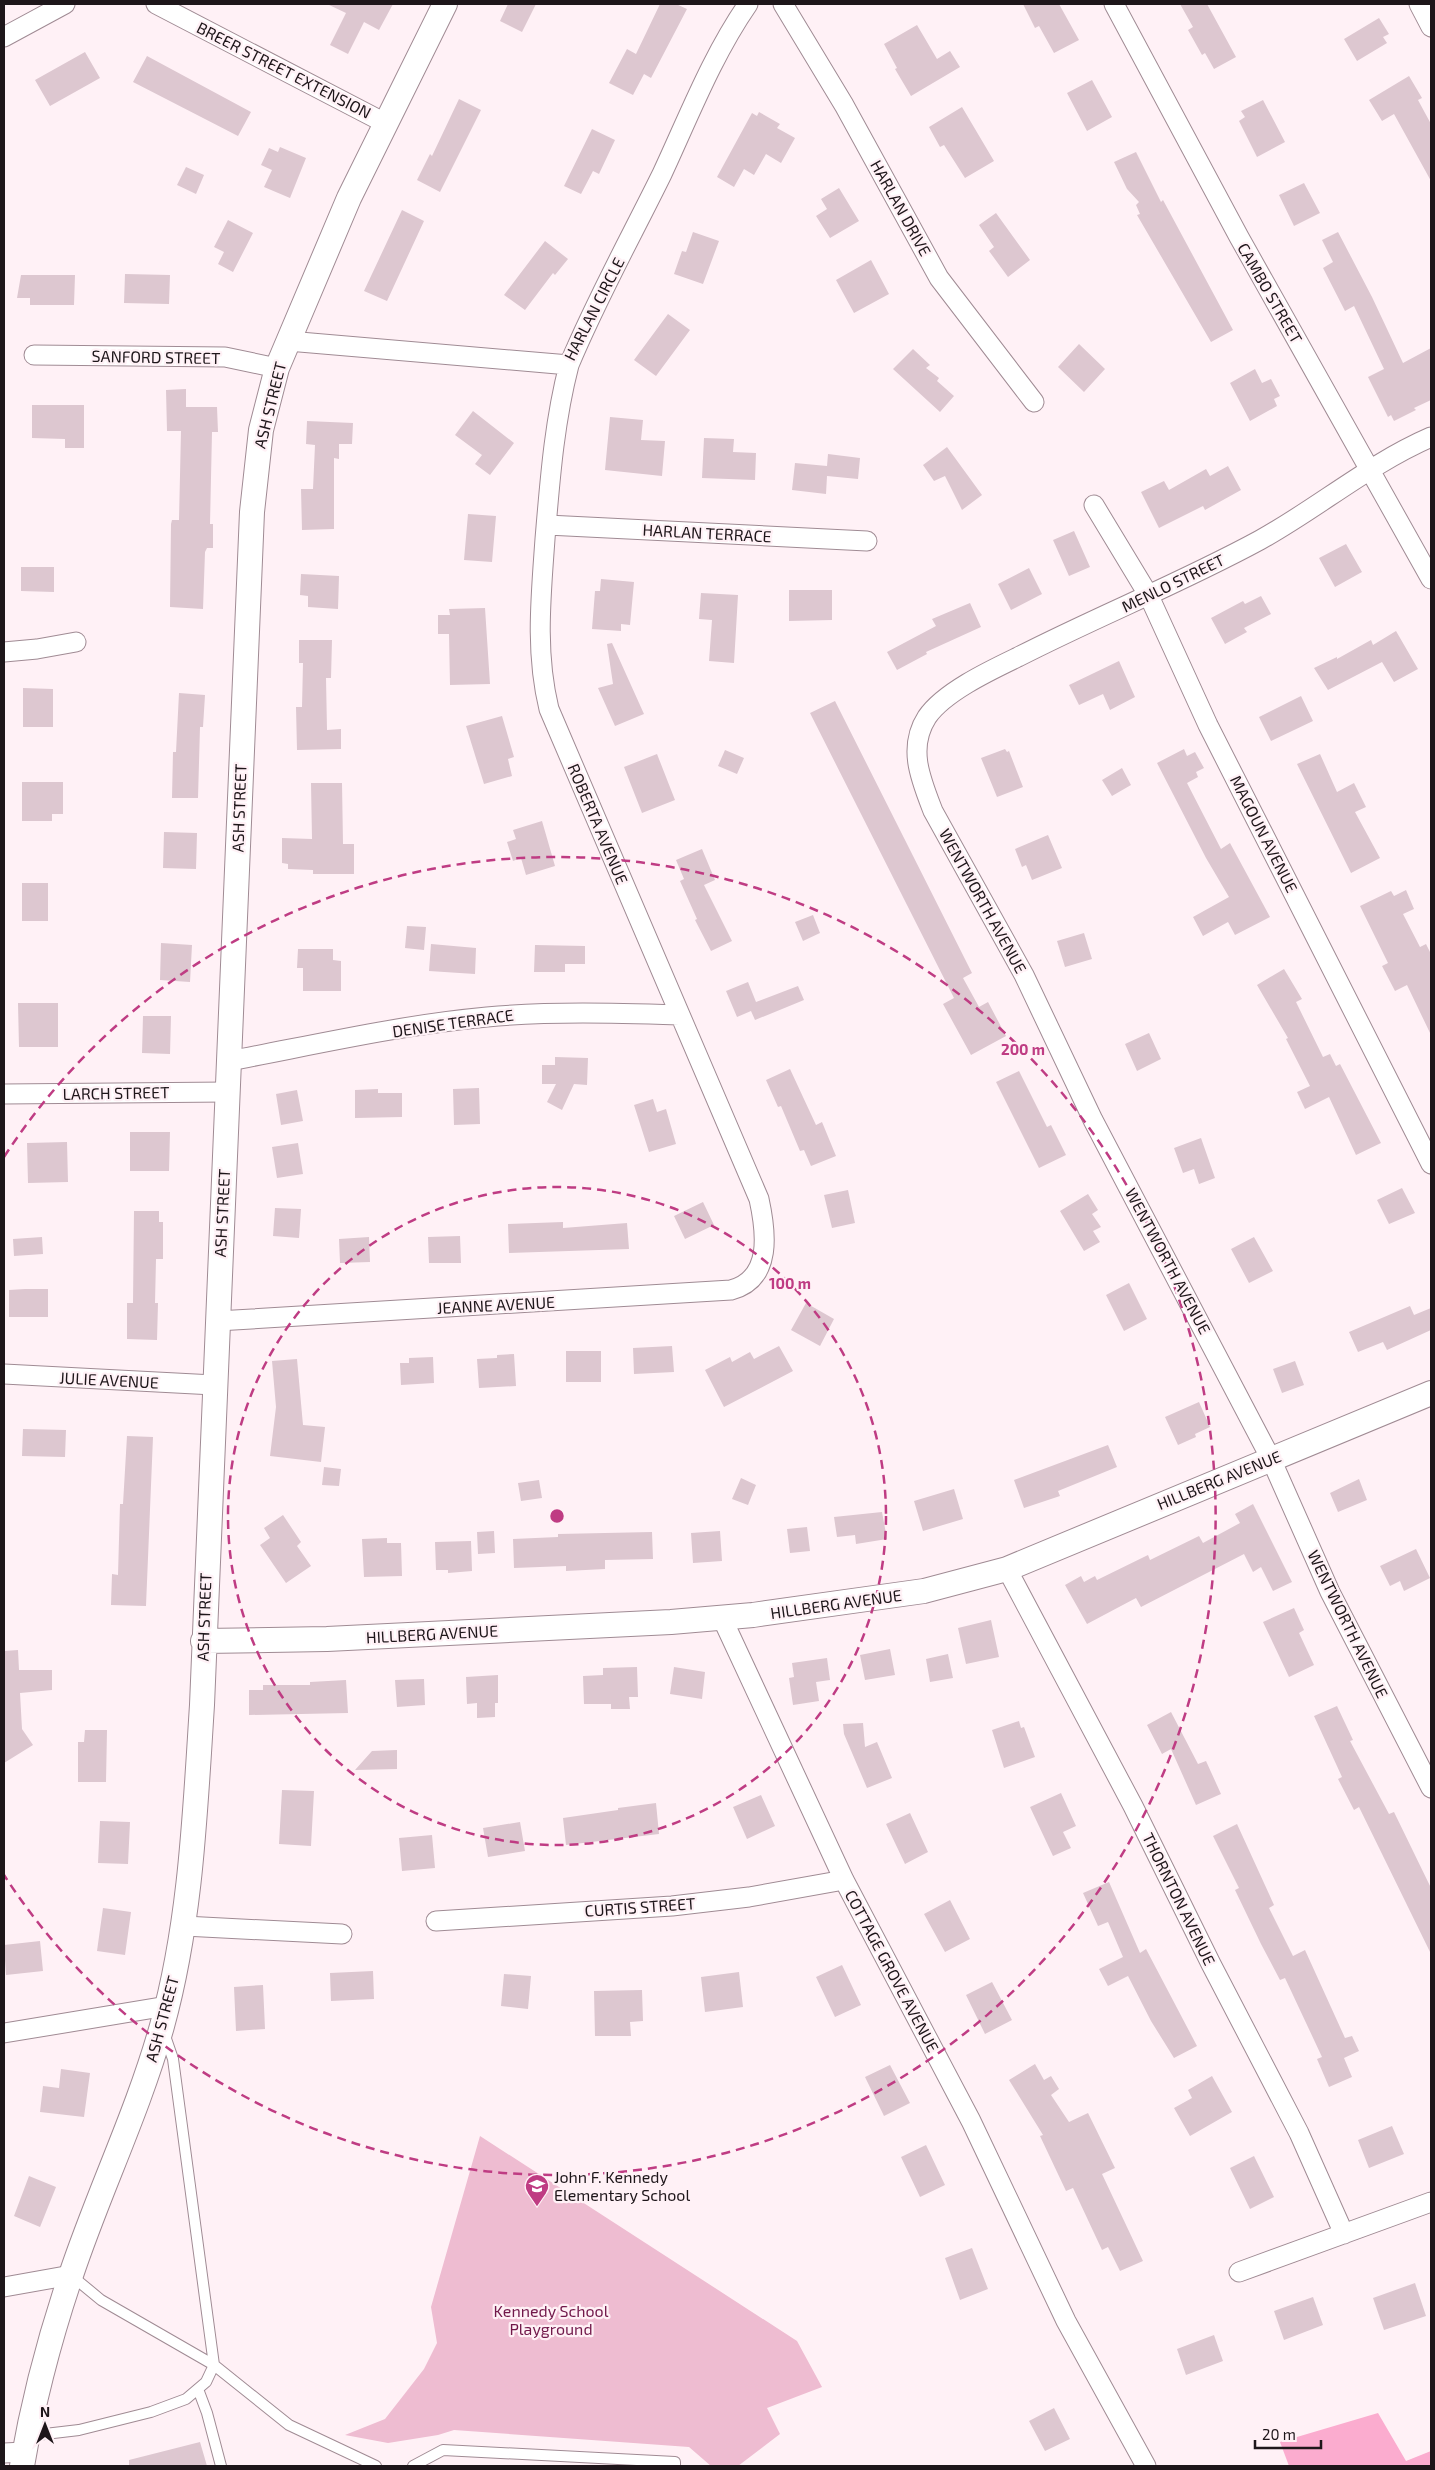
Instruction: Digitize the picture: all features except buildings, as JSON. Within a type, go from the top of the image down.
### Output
[{"type":"street","points":[[4,37],[65,4]]},
{"type":"street","name":"BREER STREET EXTENSION","points":[[156,4],[386,123]]},
{"type":"street","name":"ASH STREET","points":[[19,2452],[71,2275],[138,2101],[164,2016],[184,1926],[195,1807],[252,512],[261,430],[277,368],[332,236],[445,4]]},
{"type":"street","name":"HARLAN CIRCLE","points":[[288,341],[569,365],[582,333],[647,205],[709,71],[729,33],[748,4]]},
{"type":"street","name":"HARLAN DRIVE","points":[[783,4],[844,105],[940,278],[1034,402]]},
{"type":"street","name":"CAMBO STREET","points":[[1114,4],[1239,237],[1431,579]]},
{"type":"street","points":[[1419,4],[1431,27]]},
{"type":"street","name":"SANFORD STREET","points":[[34,355],[225,357],[277,368]]},
{"type":"street","name":"ROBERTA AVENUE","points":[[569,365],[552,447],[540,627],[541,668],[549,709],[758,1198],[765,1227],[764,1250],[761,1262]]},
{"type":"street","name":"MENLO STREET","points":[[920,732],[927,717],[937,706],[994,669],[1148,596],[1262,539],[1370,468],[1431,438]]},
{"type":"street","name":"MAGOUN AVENUE","points":[[1094,505],[1148,596],[1217,742],[1431,1164]]},
{"type":"street","name":"HARLAN TERRACE","points":[[546,524],[867,541]]},
{"type":"street","points":[[4,652],[37,649],[76,642]]},
{"type":"street","name":"WENTWORTH AVENUE","points":[[920,732],[917,763],[934,810],[1024,976],[1094,1120],[1271,1459],[1330,1592],[1431,1788]]},
{"type":"street","name":"DENISE TERRACE","points":[[229,1061],[353,1038],[484,1017],[552,1012],[680,1015]]},
{"type":"street","name":"LARCH STREET","points":[[4,1094],[227,1092]]},
{"type":"street","name":"JEANNE AVENUE","points":[[217,1321],[731,1290],[747,1283],[761,1262]]},
{"type":"street","name":"JULIE AVENUE","points":[[4,1374],[214,1385]]},
{"type":"street","name":"HILLBERG AVENUE","points":[[203,1641],[397,1636],[722,1618],[887,1597],[942,1586],[1007,1569],[1431,1393]]},
{"type":"street","name":"THORNTON AVENUE","points":[[1007,1569],[1133,1806],[1211,1964],[1300,2133],[1344,2234]]},
{"type":"street","name":"COTTAGE GROVE AVENUE","points":[[722,1618],[792,1764],[844,1880],[971,2121],[1066,2321],[1146,2466]]},
{"type":"street","name":"CURTIS STREET","points":[[436,1921],[672,1906],[749,1897],[844,1880]]},
{"type":"street","points":[[184,1926],[342,1934]]},
{"type":"street","points":[[4,2033],[164,2016]]},
{"type":"street","points":[[1239,2272],[1431,2202]]},
{"type":"street","points":[[4,2287],[71,2275]]},
{"type":"lane","points":[[164,2016],[173,2059],[214,2365]]},
{"type":"lane","points":[[71,2275],[102,2300],[214,2365],[289,2425],[376,2466]]},
{"type":"lane","name":"ASH STREET","points":[[19,2452],[79,2430],[151,2412],[186,2399],[206,2382],[214,2365]]},
{"type":"lane","points":[[198,2389],[221,2466]]},
{"type":"lane","points":[[413,2466],[443,2450],[675,2462],[675,2466]]},
{"type":"green space","name":"Kennedy School Playground","points":[[480,2136],[797,2341],[822,2387],[767,2408],[780,2434],[738,2466],[711,2466],[689,2447],[454,2430],[438,2435],[388,2443],[345,2435],[385,2419],[424,2369],[437,2343],[431,2307]]},
{"type":"shaded area","points":[[1378,2413],[1406,2461],[1431,2451],[1431,2466],[1289,2466],[1280,2442]]},
{"type":"place","name":"John F. Kennedy Elementary School","points":[[537,2207]]}]
